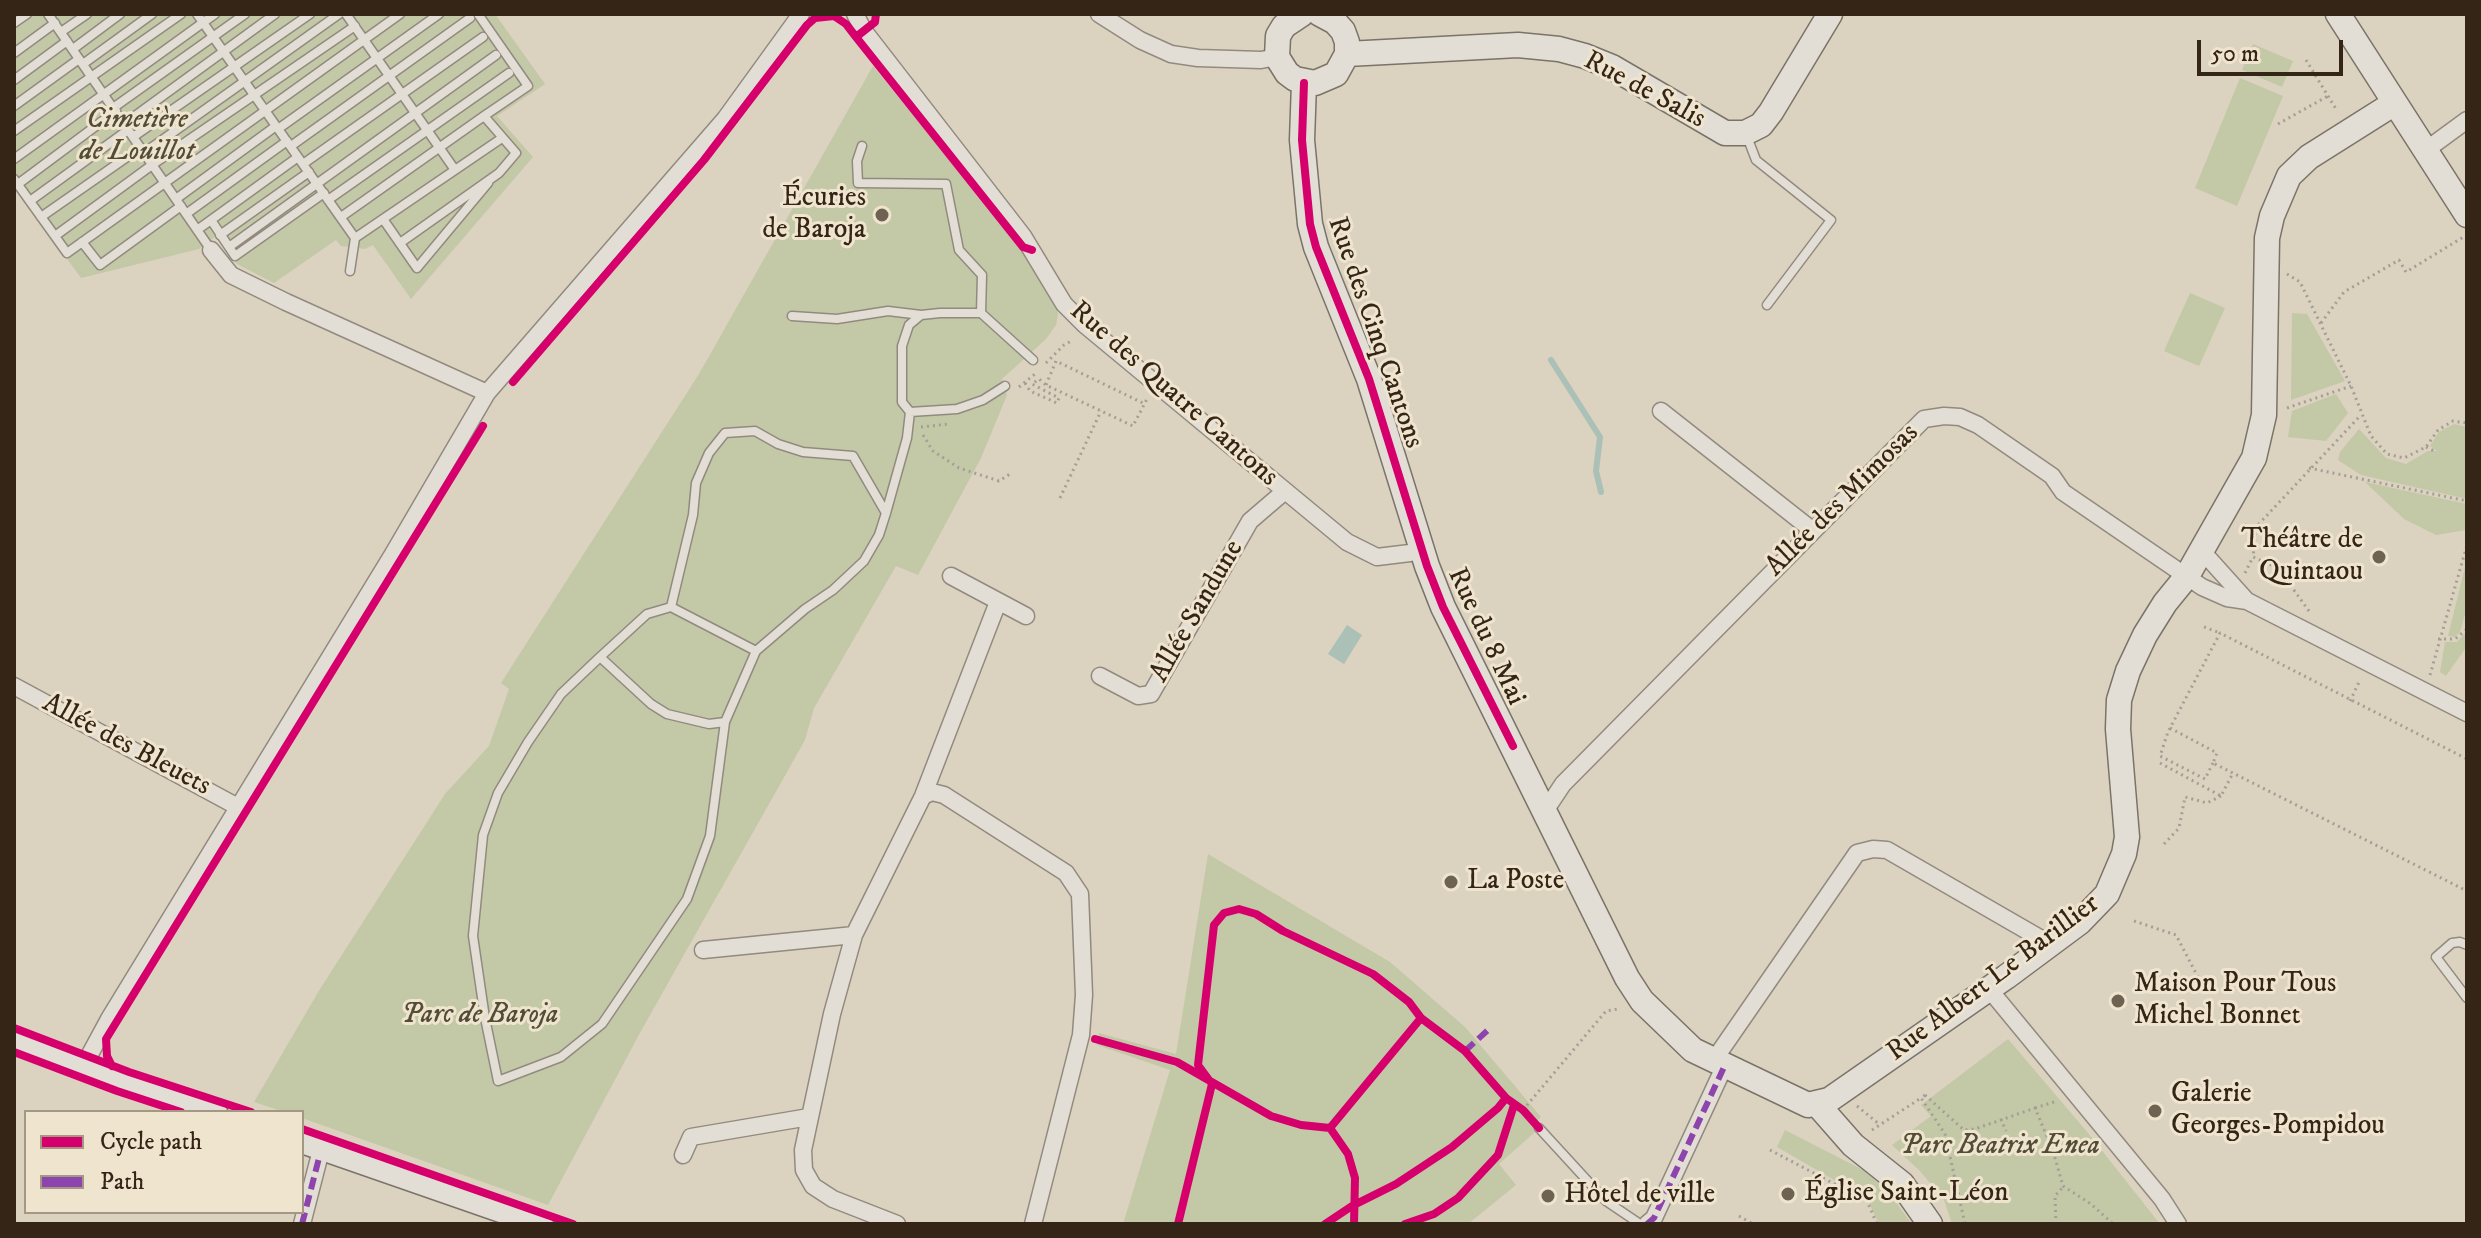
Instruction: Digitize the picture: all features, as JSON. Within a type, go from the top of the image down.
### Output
[{"type":"street","points":[[83,1067],[487,393],[725,119],[801,14]]},
{"type":"street","name":"Rue des Quatre Cantons","points":[[855,14],[864,31],[1023,236],[1064,304],[1097,335],[1347,542],[1377,557],[1410,553],[1421,546]]},
{"type":"street","points":[[1099,14],[1140,40],[1171,54],[1261,60],[1277,57]]},
{"type":"street","points":[[1294,16],[1278,36],[1277,57],[1287,73],[1304,83],[1326,80],[1343,65],[1347,54],[1343,31],[1335,22],[1320,14]]},
{"type":"street","points":[[1745,133],[1761,125],[1771,112],[1830,14]]},
{"type":"street","points":[[2338,14],[2393,104],[2426,150],[2466,225]]},
{"type":"street","name":"Rue de Salis","points":[[1347,54],[1518,45],[1559,49],[1612,67],[1716,129],[1725,133],[1745,133]]},
{"type":"street","name":"Rue des Cinq Cantons","points":[[1304,83],[1302,140],[1310,224],[1316,247],[1369,379],[1421,546]]},
{"type":"street","name":"Rue Albert Le Barillier","points":[[1817,1104],[1829,1100],[1989,989],[2095,908],[2107,894],[2117,875],[2127,837],[2118,729],[2119,700],[2128,671],[2145,635],[2187,576],[2254,458],[2264,415],[2267,238],[2277,203],[2289,176],[2309,157],[2393,104]]},
{"type":"street","points":[[2426,150],[2467,120]]},
{"type":"street","points":[[211,250],[231,275],[487,393]]},
{"type":"street","points":[[1661,411],[1812,530]]},
{"type":"street","name":"Allée des Mimosas","points":[[1545,811],[1563,784],[1924,419],[1960,417],[1978,425],[2052,476],[2063,492],[2202,587],[2227,598],[2247,601]]},
{"type":"street","name":"Allée Sandune","points":[[1100,676],[1138,696],[1151,694],[1250,521],[1285,491]]},
{"type":"street","name":"Rue du 8 Mai","points":[[1421,546],[1443,607],[1627,978],[1642,1001],[1693,1050],[1808,1105],[1817,1104]]},
{"type":"street","points":[[2202,551],[2247,601],[2467,713]]},
{"type":"street","points":[[951,576],[1026,616]]},
{"type":"street","points":[[897,1224],[833,1199],[813,1186],[804,1170],[809,1117],[854,935],[923,796],[998,602]]},
{"type":"street","name":"Allée des Bleuets","points":[[14,686],[238,807]]},
{"type":"street","points":[[923,796],[932,792],[944,795],[1066,873],[1080,894],[1084,995],[1081,1035],[1033,1224]]},
{"type":"street","points":[[1647,1224],[1654,1218],[1720,1062],[1857,853],[1887,850],[2050,944]]},
{"type":"street","points":[[703,950],[854,935]]},
{"type":"street","points":[[1989,989],[2162,1199],[2178,1224]]},
{"type":"street","points":[[14,1040],[209,1110]]},
{"type":"street","points":[[1817,1104],[1853,1145],[1902,1184],[1930,1224]]},
{"type":"street","points":[[683,1155],[691,1137],[809,1117]]},
{"type":"street","points":[[304,1205],[310,1149],[541,1224]]},
{"type":"lane","points":[[14,23],[27,14]]},
{"type":"lane","points":[[61,32],[87,14]]},
{"type":"lane","points":[[14,80],[120,14]]},
{"type":"lane","points":[[14,106],[152,14]]},
{"type":"lane","points":[[14,131],[181,14]]},
{"type":"lane","points":[[197,14],[355,238],[350,271]]},
{"type":"lane","points":[[14,159],[215,14]]},
{"type":"lane","points":[[245,14],[16,181],[67,253],[400,14]]},
{"type":"lane","points":[[30,201],[128,130],[275,14]]},
{"type":"lane","points":[[128,130],[234,66],[310,14]]},
{"type":"lane","points":[[41,217],[245,81],[339,14]]},
{"type":"lane","points":[[55,236],[362,14]]},
{"type":"lane","points":[[82,242],[100,265],[181,206],[277,128],[439,14]]},
{"type":"lane","points":[[181,206],[289,144],[474,16],[528,86],[341,217]]},
{"type":"lane","points":[[14,53],[53,17],[211,250]]},
{"type":"lane","points":[[350,21],[455,170]]},
{"type":"lane","points":[[197,230],[483,37]]},
{"type":"lane","points":[[229,247],[496,55]]},
{"type":"lane","points":[[211,220],[235,256],[427,131],[509,73]]},
{"type":"lane","points":[[400,243],[491,178],[516,153],[484,116]]},
{"type":"lane","points":[[1745,133],[1756,160],[1831,220],[1767,305]]},
{"type":"lane","points":[[355,238],[502,138]]},
{"type":"lane","points":[[862,146],[857,161],[858,183],[946,184],[959,250],[982,275],[981,313]]},
{"type":"lane","points":[[220,235],[309,172]]},
{"type":"lane","points":[[383,219],[417,268],[478,198],[491,178]]},
{"type":"lane","points":[[792,316],[837,319],[888,311],[921,315],[981,313],[1033,360]]},
{"type":"lane","points":[[756,651],[671,607],[647,614],[561,694],[528,742],[498,793],[483,835],[473,936],[498,1081],[561,1057],[602,1024],[687,899],[710,836],[725,722],[756,651],[805,609],[833,590],[864,561],[879,535],[907,438],[910,412],[902,402],[902,346],[909,325],[921,315]]},
{"type":"lane","points":[[910,412],[957,409],[983,400],[1005,386]]},
{"type":"lane","points":[[671,607],[693,515],[696,483],[709,453],[725,433],[755,431],[778,444],[803,452],[853,456],[886,513]]},
{"type":"lane","points":[[600,657],[651,704],[667,714],[709,724],[725,722]]},
{"type":"lane","points":[[2467,945],[2452,943],[2436,957],[2467,998]]},
{"type":"lane","points":[[1539,1128],[1606,1201],[1640,1224]]},
{"type":"path","points":[[2306,60],[2336,109]]},
{"type":"path","points":[[2278,124],[2328,96]]},
{"type":"path","points":[[2321,323],[2344,292],[2399,260],[2406,272],[2466,225]]},
{"type":"path","points":[[2283,272],[2300,282],[2351,386],[2360,416],[2371,436],[2387,454],[2404,458],[2426,447],[2438,430],[2453,421],[2467,423]]},
{"type":"path","points":[[1044,365],[1064,345],[1078,340]]},
{"type":"path","points":[[1046,385],[1056,361],[1145,404]]},
{"type":"path","points":[[1038,372],[1025,383],[1030,391],[1057,403],[1059,398],[1032,384],[1039,379],[1133,426],[1148,398]]},
{"type":"path","points":[[2284,410],[2351,386]]},
{"type":"path","points":[[1060,498],[1101,411]]},
{"type":"path","points":[[2244,577],[2253,557],[2256,527],[2360,416]]},
{"type":"path","points":[[921,427],[923,438],[945,461],[999,481],[1010,474]]},
{"type":"path","points":[[2426,447],[2436,452]]},
{"type":"path","points":[[2309,468],[2467,501]]},
{"type":"path","points":[[2245,525],[2256,527]]},
{"type":"path","points":[[2430,675],[2467,545]]},
{"type":"path","points":[[2253,557],[2278,568],[2311,614]]},
{"type":"path","points":[[2462,561],[2467,565]]},
{"type":"path","points":[[2204,627],[2465,758],[2467,748]]},
{"type":"path","points":[[2438,639],[2455,639],[2467,629]]},
{"type":"path","points":[[2170,728],[2217,753],[2205,779],[2160,756],[2170,728],[2220,633]]},
{"type":"path","points":[[2350,701],[2361,676]]},
{"type":"path","points":[[2160,763],[2221,796]]},
{"type":"path","points":[[2213,763],[2467,891]]},
{"type":"path","points":[[2164,844],[2179,828],[2185,797],[2207,803],[2221,796],[2233,773]]},
{"type":"path","points":[[2134,921],[2176,935],[2199,979]]},
{"type":"path","points":[[1523,1110],[1606,1011],[1618,1009]]},
{"type":"path","points":[[1865,1135],[1925,1095],[1964,1130],[2076,1096]]},
{"type":"path","points":[[1921,1098],[1945,1134],[1965,1224]]},
{"type":"path","points":[[1854,1103],[1880,1125]]},
{"type":"path","points":[[2035,1108],[2053,1151],[2063,1186],[2091,1204],[2113,1224]]},
{"type":"path","points":[[2001,1119],[2006,1131]]},
{"type":"path","points":[[1770,1150],[1867,1201],[1877,1224]]},
{"type":"path","points":[[2056,1224],[2055,1196],[2063,1186]]},
{"type":"path","points":[[1739,1216],[1753,1224]]},
{"type":"green space","name":"Cimetière de Louillot","points":[[14,14],[495,14],[545,84],[497,116],[533,157],[411,299],[373,245],[365,249],[341,246],[336,240],[274,283],[237,264],[216,236],[199,249],[81,278],[14,186]]},
{"type":"green space","points":[[2253,44],[2293,61],[2282,87],[2242,70]]},
{"type":"green space","name":"Parc de Baroja","points":[[873,66],[1042,274],[1056,303],[1056,325],[1046,339],[1002,379],[1007,395],[981,458],[918,575],[896,566],[814,708],[805,740],[641,1031],[548,1205],[304,1119],[304,1110],[278,1110],[254,1102],[320,989],[445,794],[489,746],[509,689],[501,683],[699,374]]},
{"type":"green space","points":[[2240,78],[2283,96],[2237,206],[2195,188]]},
{"type":"green space","points":[[2190,293],[2225,308],[2199,366],[2164,351]]},
{"type":"green space","points":[[2292,313],[2307,314],[2345,381],[2291,400]]},
{"type":"green space","points":[[2336,394],[2348,413],[2326,441],[2288,437],[2292,411]]},
{"type":"green space","points":[[2454,424],[2467,427],[2467,499],[2361,475],[2338,460],[2340,452],[2359,429],[2386,458],[2406,464],[2428,451],[2437,451],[2430,446],[2439,432]]},
{"type":"green space","points":[[2365,482],[2467,504],[2466,530],[2436,535],[2404,519]]},
{"type":"green space","points":[[2465,567],[2467,607],[2460,632],[2455,637],[2448,636]]},
{"type":"green space","points":[[2464,634],[2467,636],[2467,646],[2446,676],[2440,672],[2445,642],[2457,642]]},
{"type":"green space","points":[[1208,854],[1390,962],[1465,1027],[1541,1117],[1535,1123],[1535,1132],[1499,1164],[1516,1185],[1468,1224],[1123,1224],[1170,1070],[1097,1045],[1099,1033],[1176,1054]]},
{"type":"green space","name":"Parc Beatrix Enea","points":[[2008,1039],[2160,1224],[1952,1224],[1944,1200],[1920,1171],[1892,1145],[1931,1116],[1921,1105]]},
{"type":"green space","points":[[1785,1130],[1865,1171],[1888,1192],[1912,1224],[1879,1224],[1867,1199],[1777,1147]]},
{"type":"shaded area","points":[[1347,625],[1362,635],[1344,664],[1328,654]]},
{"type":"waterway","points":[[1551,360],[1600,437],[1596,471],[1601,492]]},
{"type":"marked path","points":[[1465,1051],[1488,1030]]},
{"type":"marked path","points":[[1647,1224],[1654,1218],[1725,1065]]},
{"type":"marked path","points":[[302,1224],[319,1158]]},
{"type":"cycle path","points":[[513,382],[704,160],[807,25],[815,18],[834,16],[846,24],[856,37],[875,22],[876,14]]},
{"type":"cycle path","points":[[856,37],[1023,247],[1032,250]]},
{"type":"cycle path","points":[[1304,83],[1302,140],[1310,224],[1316,247],[1369,379],[1427,566],[1443,607],[1513,746]]},
{"type":"cycle path","points":[[112,1066],[107,1056],[106,1039],[483,426]]},
{"type":"cycle path","points":[[1178,1224],[1212,1084],[1198,1065],[1214,925],[1224,913],[1239,909],[1256,914],[1283,931],[1373,974],[1409,1002],[1421,1018],[1465,1051],[1506,1098],[1523,1110],[1539,1128]]},
{"type":"cycle path","points":[[1330,1128],[1421,1018]]},
{"type":"cycle path","points":[[14,1028],[129,1072],[245,1110]]},
{"type":"cycle path","points":[[1095,1039],[1177,1062],[1271,1116],[1301,1125],[1330,1128],[1348,1154],[1355,1178],[1354,1224]]},
{"type":"cycle path","points":[[14,1052],[175,1110]]},
{"type":"cycle path","points":[[1325,1224],[1352,1206],[1396,1184],[1452,1147],[1506,1098]]},
{"type":"cycle path","points":[[1405,1224],[1434,1214],[1458,1198],[1498,1155],[1514,1105]]},
{"type":"cycle path","points":[[304,1130],[573,1224]]},
{"type":"place","name":"Écuries de Baroja","points":[[882,215]]},
{"type":"place","name":"Théâtre de Quintaou","points":[[2379,557]]},
{"type":"place","name":"La Poste","points":[[1451,882]]},
{"type":"place","name":"Maison Pour Tous Michel Bonnet","points":[[2118,1001]]},
{"type":"place","name":"Galerie Georges-Pompidou","points":[[2155,1111]]},
{"type":"place","name":"Église Saint-Léon","points":[[1788,1194]]},
{"type":"place","name":"Hôtel de ville","points":[[1548,1196]]}]
